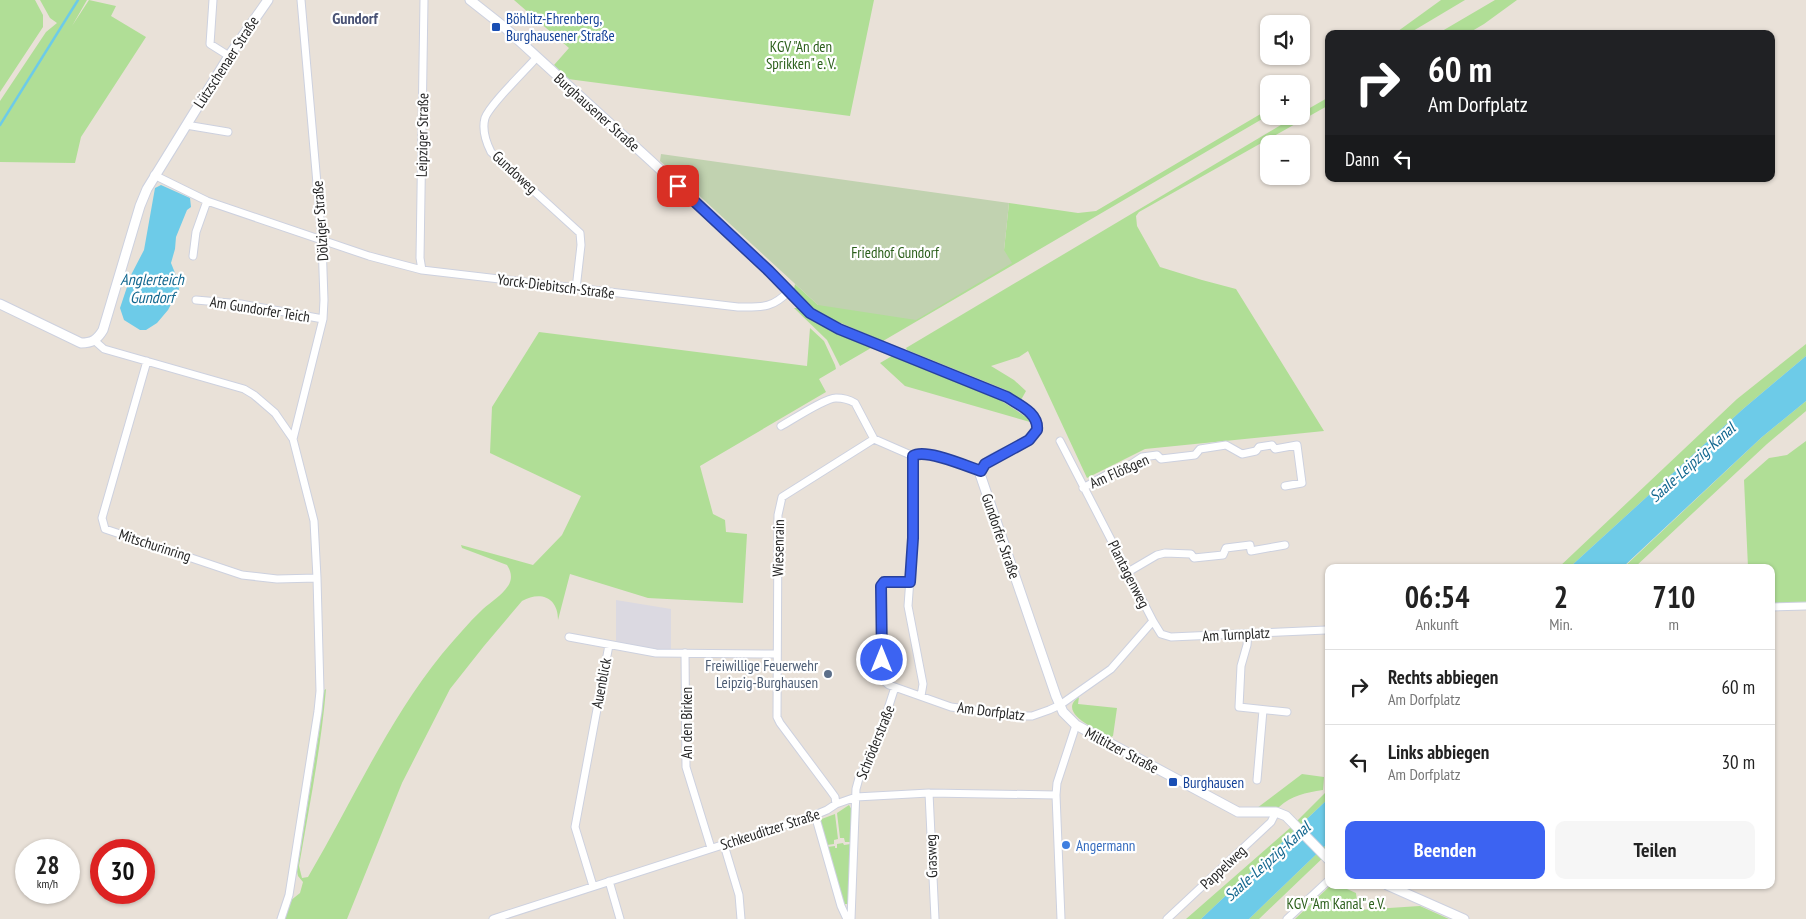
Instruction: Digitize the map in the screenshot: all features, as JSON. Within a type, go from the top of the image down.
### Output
[{"type":"street","points":[[213,0],[210,44],[229,56]]},
{"type":"street","name":"Lützschenaer Straße","points":[[95,341],[103,330],[140,206],[154,175],[229,56],[268,0]]},
{"type":"street","name":"Dölziger Straße","points":[[293,439],[324,319],[322,241],[301,0]]},
{"type":"street","name":"Leipziger Straße","points":[[422,270],[420,258],[424,0]]},
{"type":"street","name":"Burghausener Straße","points":[[470,0],[503,26],[762,264],[810,313],[881,346],[1007,397],[1033,415],[1037,424],[1037,430],[1029,440],[985,464],[981,471]]},
{"type":"street","name":"Gundoweg","points":[[537,57],[489,110],[484,122],[485,134],[491,152],[580,233],[581,245],[576,289]]},
{"type":"street","name":"Lützschenaer Straße","points":[[186,124],[228,132]]},
{"type":"street","points":[[154,175],[206,201],[322,241]]},
{"type":"street","points":[[193,256],[196,232],[206,201]]},
{"type":"street","name":"Yorck-Diebitsch-Straße","points":[[322,241],[422,270],[738,307],[754,307],[779,302],[789,291]]},
{"type":"street","name":"Am Gundorfer Teich","points":[[196,300],[241,304],[324,319]]},
{"type":"street","points":[[0,304],[72,340],[81,343],[95,341],[104,349],[244,389],[275,413],[293,439],[314,521],[320,691],[289,895],[281,919]]},
{"type":"street","name":"Mitschurinring","points":[[147,361],[102,518],[105,529],[242,575],[277,579],[317,578]]},
{"type":"street","points":[[781,426],[800,414],[835,398],[850,400],[855,403],[874,439],[913,456],[916,454],[926,454],[981,471]]},
{"type":"street","name":"Wiesenrain","points":[[836,804],[835,797],[780,723],[777,716],[778,515],[782,497],[874,439]]},
{"type":"street","name":"Plantagenweg","points":[[1060,441],[1153,621],[1110,669],[1060,705]]},
{"type":"street","name":"Am Flößgen","points":[[1084,488],[1110,473],[1118,473],[1142,458],[1157,455],[1161,460],[1195,455],[1200,449],[1226,445],[1242,454],[1256,451],[1259,447],[1272,445],[1274,449],[1297,445],[1302,483],[1285,486]]},
{"type":"street","points":[[913,456],[913,538],[908,606],[923,684],[922,696]]},
{"type":"street","name":"Gundorfer Straße","points":[[981,471],[981,478],[1060,705],[1068,719]]},
{"type":"street","points":[[1128,572],[1157,555],[1165,553],[1191,554],[1194,558],[1223,556],[1226,548],[1250,545],[1251,551],[1285,546]]},
{"type":"street","points":[[895,687],[886,682],[882,674],[881,586],[884,582],[891,581],[910,582]]},
{"type":"street","points":[[1775,608],[1806,606]]},
{"type":"street","name":"Am Turnplatz","points":[[1153,621],[1161,634],[1170,637],[1325,630]]},
{"type":"street","points":[[1248,634],[1241,666],[1238,705],[1241,708],[1287,712]]},
{"type":"street","points":[[569,637],[608,645]]},
{"type":"street","name":"Auenblick","points":[[593,886],[574,827],[608,645],[656,653],[777,654]]},
{"type":"street","name":"An den Birken","points":[[685,653],[686,767],[711,848]]},
{"type":"street","name":"Am Dorfplatz","points":[[895,687],[950,707],[1026,716],[1060,705]]},
{"type":"street","name":"Schröderstraße","points":[[851,919],[856,789],[859,778],[879,736],[895,687]]},
{"type":"street","points":[[1257,780],[1263,710]]},
{"type":"street","name":"Miltitzer Straße","points":[[1068,719],[1238,812],[1276,812],[1286,816],[1325,857]]},
{"type":"street","points":[[1061,919],[1056,795],[1057,783],[1076,725]]},
{"type":"street","name":"Schkeuditzer Straße","points":[[493,919],[815,815],[856,796],[930,793],[1056,795]]},
{"type":"street","name":"Grasweg","points":[[930,793],[934,919]]},
{"type":"street","name":"Pappelweg","points":[[1167,919],[1271,822],[1276,812]]},
{"type":"street","points":[[815,815],[847,919]]},
{"type":"street","points":[[724,845],[739,895],[741,919]]},
{"type":"street","points":[[608,881],[620,919]]},
{"type":"street","points":[[1288,919],[1325,884]]},
{"type":"street","points":[[1396,889],[1464,919]]},
{"type":"shaded area","points":[[616,600],[671,609],[671,649],[650,649],[616,644]]},
{"type":"green space","points":[[0,0],[35,0],[43,15],[43,27],[0,92]]},
{"type":"green space","points":[[40,0],[87,0],[72,26],[89,0],[116,6],[111,16],[146,37],[81,137],[75,163],[0,162],[0,101],[46,32],[57,23],[50,18]]},
{"type":"green space","name":"KGV \"An den Sprikken\" e. V.","points":[[514,0],[874,0],[850,116],[568,79],[554,65],[569,48]]},
{"type":"green space","points":[[1441,0],[1465,0],[1415,30],[1400,30]]},
{"type":"green space","points":[[1495,0],[1517,0],[1474,30],[1444,30]]},
{"type":"green space","points":[[1325,99],[1325,107],[1310,116],[1310,108]]},
{"type":"green space","points":[[1260,114],[1260,120],[883,341],[824,316],[812,308],[794,289],[795,284],[818,305],[1004,250],[1009,203],[1078,213],[1096,211]]},
{"type":"green space","points":[[1281,125],[1293,125],[1276,135],[1264,135]]},
{"type":"green space","points":[[1260,137],[1260,144],[1139,212],[1136,216],[1137,226],[1160,267],[1236,289],[1324,431],[1145,449],[1087,478],[1028,351],[1019,357],[991,366],[1014,380],[1026,391],[1021,400],[1006,390],[906,348]]},
{"type":"green space","name":"Friedhof Gundorf","points":[[661,154],[1009,203],[1004,250],[1012,263],[916,320],[818,305],[692,189],[693,183],[683,181],[660,161]]},
{"type":"green space","points":[[794,308],[798,308],[829,330],[871,348],[840,366],[827,340]]},
{"type":"green space","points":[[810,328],[824,341],[836,369],[819,379],[826,392],[700,466],[713,514],[725,520],[726,532],[747,534],[743,603],[648,598],[570,574],[558,620],[555,606],[547,598],[535,597],[522,601],[450,689],[402,783],[347,919],[283,919],[290,901],[300,893],[303,882],[298,876],[297,871],[319,732],[323,691],[326,689],[321,733],[299,866],[302,878],[308,877],[387,735],[422,680],[467,625],[506,589],[511,581],[510,570],[507,565],[462,548],[461,545],[533,565],[562,535],[581,496],[490,453],[492,407],[539,332],[807,366]]},
{"type":"green space","points":[[1806,344],[1806,356],[1743,409],[1573,564],[1562,564],[1737,399]]},
{"type":"green space","points":[[892,356],[997,398],[1028,418],[1030,422],[905,386],[880,363]]},
{"type":"green space","points":[[1806,401],[1806,411],[1767,444],[1638,564],[1627,564],[1762,437]]},
{"type":"green space","points":[[1806,441],[1806,602],[1775,604],[1775,564],[1748,564],[1744,480],[1769,458],[1787,455]]},
{"type":"green space","points":[[1079,697],[1078,704],[1117,708],[1113,736],[1111,737],[1090,726],[1076,715],[1072,709],[1073,703]]},
{"type":"green space","points":[[1302,774],[1324,777],[1323,790],[1294,797],[1279,807],[1257,808]]},
{"type":"green space","points":[[1325,793],[1325,802],[1201,919],[1186,919],[1290,828]]},
{"type":"green space","points":[[849,805],[853,812],[851,842],[845,842],[844,838],[840,838],[837,813]]},
{"type":"green space","points":[[835,814],[838,839],[834,840],[834,844],[827,845],[819,820]]},
{"type":"green space","points":[[843,843],[844,845],[851,844],[848,904],[844,904],[827,847],[835,846],[837,848],[837,844]]},
{"type":"green space","points":[[1325,846],[1325,856],[1259,919],[1249,919]]},
{"type":"green space","name":"KGV \"Am Kanal\" e.V.","points":[[1327,889],[1347,889],[1356,893],[1358,910],[1420,906],[1449,919],[1295,919]]},
{"type":"water","name":"Anglerteich Gundorf","points":[[161,185],[190,198],[191,207],[187,210],[176,237],[171,263],[179,289],[168,310],[157,323],[146,330],[140,330],[124,320],[120,308],[131,275],[144,250],[155,188]]},
{"type":"water","name":"Saale-Leipzig-Kanal","points":[[1806,356],[1806,401],[1762,437],[1626,564],[1573,564],[1743,409]]},
{"type":"water","name":"Saale-Leipzig-Kanal","points":[[1325,802],[1325,846],[1249,919],[1201,919]]},
{"type":"waterway","points":[[0,125],[78,0]]},
{"type":"place","name":"Böhlitz-Ehrenberg, Burghausener Straße","points":[[496,27]]},
{"type":"place","name":"Freiwillige Feuerwehr Leipzig-Burghausen","points":[[828,674]]},
{"type":"place","name":"Burghausen","points":[[1173,782]]},
{"type":"place","name":"Angermann","points":[[1066,845]]},
{"type":"district","name":"Gundorf","points":[[355,18]]},
{"type":"route","points":[[678,186],[769,271],[810,313],[839,329],[1007,397],[1028,410],[1036,421],[1037,430],[1029,440],[985,464],[981,471],[926,454],[916,454],[913,456],[911,460],[913,538],[910,582],[891,581],[884,582],[881,586],[882,660]]}]
